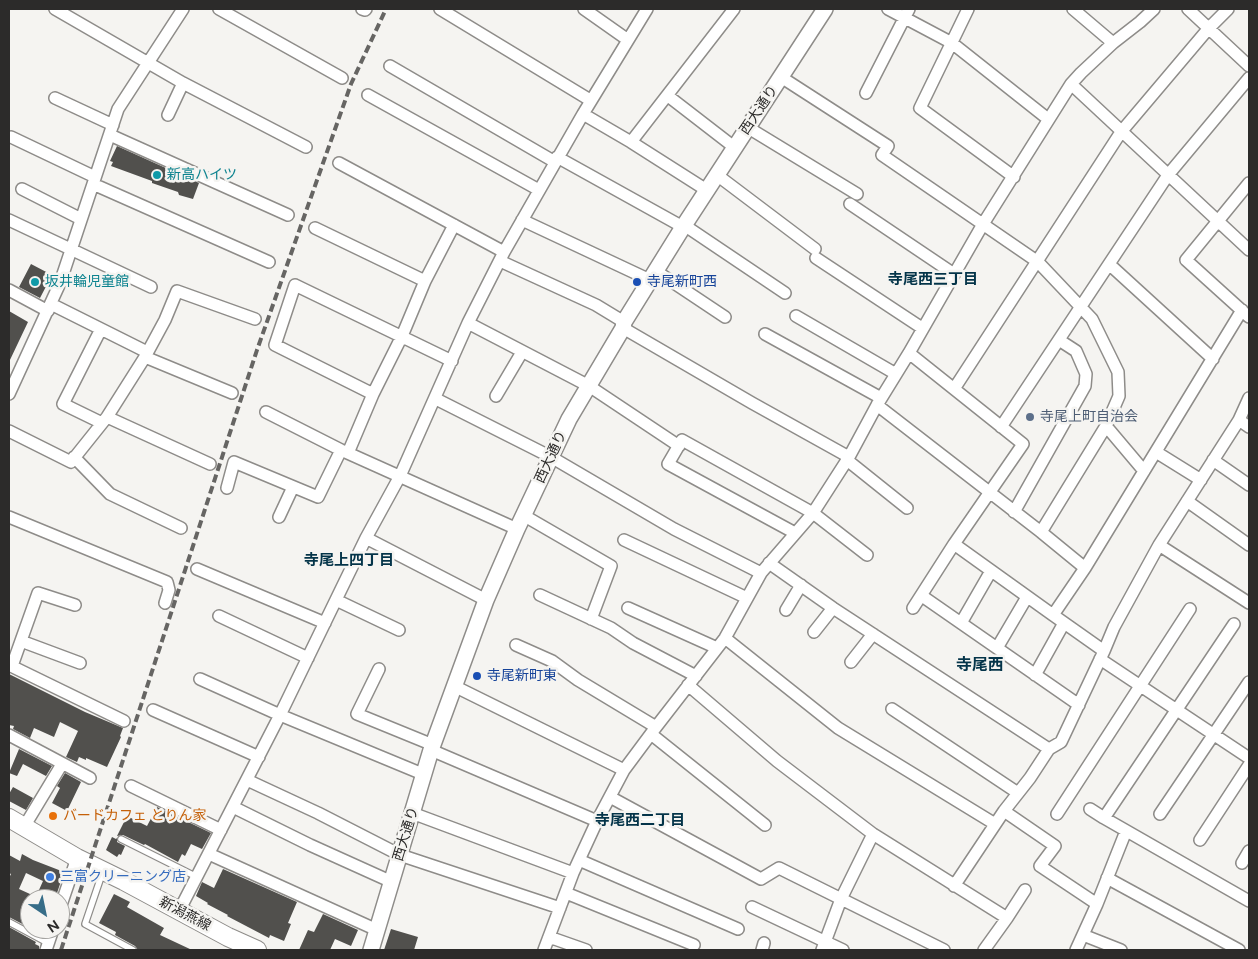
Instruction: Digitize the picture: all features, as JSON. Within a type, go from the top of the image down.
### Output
[{"type":"main road","name":"新潟燕線","points":[[16,823],[77,858],[228,937],[257,950]]},
{"type":"street","points":[[55,9],[183,83],[306,147]]},
{"type":"street","points":[[9,394],[49,308],[118,109],[183,9]]},
{"type":"street","points":[[219,9],[342,78]]},
{"type":"street","points":[[440,9],[590,100]]},
{"type":"street","points":[[584,9],[628,40]]},
{"type":"street","points":[[179,911],[280,715],[366,538],[400,476],[436,399],[468,323],[502,256],[590,100],[647,9]]},
{"type":"street","points":[[631,142],[734,9]]},
{"type":"street","name":"西大通り","points":[[371,950],[432,748],[454,686],[486,600],[551,456],[569,419],[653,276],[734,147],[825,9]]},
{"type":"street","points":[[888,9],[907,14],[952,43],[1048,119]]},
{"type":"street","points":[[968,9],[920,108],[1014,176]]},
{"type":"street","points":[[1073,9],[1113,43]]},
{"type":"street","points":[[544,950],[573,873],[597,821],[624,770],[725,638],[761,572],[812,513],[848,458],[983,224],[1071,84],[1113,43],[1154,9]]},
{"type":"street","points":[[1188,9],[1249,66]]},
{"type":"street","points":[[954,389],[1121,132],[1209,28],[1228,9]]},
{"type":"street","points":[[866,93],[907,14]]},
{"type":"street","points":[[390,66],[556,159],[684,226],[785,293]]},
{"type":"street","points":[[781,77],[888,146],[882,155],[1038,262],[1092,319],[1118,372],[1118,396],[1106,426],[1041,532]]},
{"type":"street","points":[[1002,427],[1168,175],[1249,78]]},
{"type":"street","points":[[168,115],[183,83]]},
{"type":"street","points":[[1071,84],[1249,250]]},
{"type":"street","points":[[368,95],[539,190]]},
{"type":"street","points":[[668,96],[734,147]]},
{"type":"street","points":[[55,98],[111,130],[288,215]]},
{"type":"street","points":[[583,114],[708,191]]},
{"type":"street","points":[[747,127],[857,194]]},
{"type":"street","points":[[11,137],[94,181],[269,262]]},
{"type":"street","points":[[339,163],[454,225],[502,256],[596,305],[623,325],[752,403],[848,458],[907,508]]},
{"type":"street","points":[[717,175],[816,254],[922,328]]},
{"type":"street","points":[[1053,615],[1085,568],[1213,359],[1246,313],[1186,260],[1249,183]]},
{"type":"street","points":[[22,189],[81,219]]},
{"type":"street","points":[[850,204],[954,274]]},
{"type":"street","points":[[9,220],[151,287]]},
{"type":"street","points":[[522,220],[653,276],[725,317]]},
{"type":"street","points":[[227,488],[234,462],[318,497],[374,394],[402,336],[425,281],[454,225]]},
{"type":"street","points":[[315,228],[425,281]]},
{"type":"street","points":[[1109,264],[1213,359]]},
{"type":"street","points":[[374,394],[275,345],[295,286],[452,361]]},
{"type":"street","points":[[9,290],[101,329],[146,354],[232,393]]},
{"type":"street","points":[[9,431],[71,462],[104,420],[146,354],[165,320],[177,291],[255,319]]},
{"type":"street","points":[[796,316],[896,374]]},
{"type":"street","points":[[468,323],[589,386],[679,446]]},
{"type":"street","points":[[101,329],[63,404],[210,464]]},
{"type":"street","points":[[765,334],[879,402],[989,493],[1085,568]]},
{"type":"street","points":[[1014,512],[1085,386],[1086,374],[1079,356],[1076,351],[1059,340]]},
{"type":"street","points":[[496,396],[522,352]]},
{"type":"street","points":[[909,353],[1022,444],[913,608]]},
{"type":"street","points":[[954,886],[1004,811],[1030,778],[1049,749],[1061,742],[1114,627],[1159,546],[1239,420],[1249,398]]},
{"type":"street","points":[[436,399],[551,456],[674,529],[761,572]]},
{"type":"street","points":[[266,412],[344,451],[400,476],[520,522],[611,566],[591,619]]},
{"type":"street","points":[[1239,420],[1249,428]]},
{"type":"street","points":[[1106,426],[1144,471]]},
{"type":"street","points":[[795,533],[668,464],[682,440],[812,513],[867,555]]},
{"type":"street","points":[[1156,452],[1201,480]]},
{"type":"street","points":[[74,457],[110,494],[182,528]]},
{"type":"street","points":[[1214,460],[1249,485]]},
{"type":"street","points":[[279,518],[294,487]]},
{"type":"street","points":[[1187,502],[1249,545]]},
{"type":"street","points":[[9,517],[167,582],[170,590],[165,603]]},
{"type":"street","points":[[366,538],[486,600]]},
{"type":"street","points":[[624,540],[747,598]]},
{"type":"street","points":[[954,544],[1064,623],[1141,685],[1249,758]]},
{"type":"street","points":[[1159,546],[1249,604]]},
{"type":"street","points":[[769,563],[832,608],[1049,749]]},
{"type":"street","points":[[197,568],[325,623]]},
{"type":"street","points":[[961,623],[991,571]]},
{"type":"street","points":[[786,610],[802,585]]},
{"type":"street","points":[[75,605],[38,593],[21,641],[10,665],[124,721]]},
{"type":"street","points":[[540,595],[611,628],[692,680],[777,761],[873,834],[1006,918]]},
{"type":"street","points":[[922,596],[1078,705]]},
{"type":"street","points":[[997,648],[1027,597]]},
{"type":"street","points":[[336,600],[399,630]]},
{"type":"street","points":[[628,608],[717,648]]},
{"type":"street","points":[[814,632],[832,608]]},
{"type":"street","points":[[1057,814],[1190,609]]},
{"type":"street","points":[[219,616],[308,658]]},
{"type":"street","points":[[1036,675],[1064,623]]},
{"type":"street","points":[[1104,818],[1234,624]]},
{"type":"street","points":[[851,662],[873,634]]},
{"type":"street","points":[[725,638],[838,728],[995,824]]},
{"type":"street","points":[[21,641],[80,663]]},
{"type":"street","points":[[516,645],[552,661],[653,730],[765,826]]},
{"type":"street","points":[[379,669],[358,714],[597,821]]},
{"type":"street","points":[[200,679],[280,715],[425,775]]},
{"type":"street","points":[[1160,814],[1249,682]]},
{"type":"street","points":[[454,686],[624,770]]},
{"type":"street","points":[[892,709],[1018,793]]},
{"type":"street","points":[[153,710],[258,757]]},
{"type":"street","points":[[9,734],[90,778]]},
{"type":"street","points":[[16,823],[62,764]]},
{"type":"street","points":[[1200,840],[1249,765]]},
{"type":"street","points":[[247,780],[318,813],[400,855],[560,908]]},
{"type":"street","points":[[131,786],[221,830]]},
{"type":"street","points":[[610,797],[761,879],[779,868],[944,950]]},
{"type":"street","points":[[233,807],[310,846],[392,882]]},
{"type":"street","points":[[1090,809],[1249,901]]},
{"type":"street","points":[[1004,811],[1055,846],[1040,866],[1097,904]]},
{"type":"street","points":[[412,812],[573,873]]},
{"type":"street","points":[[1076,950],[1097,904],[1126,831]]},
{"type":"street","points":[[823,946],[841,899],[873,834]]},
{"type":"street","points":[[1242,863],[1249,851]]},
{"type":"street","points":[[209,854],[377,930]]},
{"type":"street","points":[[66,889],[77,858]]},
{"type":"street","points":[[579,860],[738,929]]},
{"type":"street","points":[[1106,878],[1237,950]]},
{"type":"street","points":[[984,950],[1025,890]]},
{"type":"street","points":[[566,893],[694,945]]},
{"type":"street","points":[[752,907],[823,946],[843,950]]},
{"type":"street","points":[[1083,935],[1121,950]]},
{"type":"street","points":[[549,937],[586,950]]},
{"type":"lane","points":[[121,839],[197,877]]},
{"type":"lane","points":[[104,871],[85,924],[133,950]]},
{"type":"lane","points":[[9,922],[47,947]]},
{"type":"building","name":"新高ハイツ","points":[[117,146],[199,183],[193,199],[179,195],[178,192],[111,166],[113,162],[110,161]]},
{"type":"building","name":"坂井輪児童館","points":[[31,264],[52,275],[40,298],[19,287]]},
{"type":"building","points":[[9,311],[28,322],[9,362]]},
{"type":"building","points":[[9,674],[85,712],[123,728],[121,737],[107,767],[86,758],[86,760],[79,757],[77,762],[66,757],[78,731],[60,722],[54,737],[34,728],[30,738],[13,729],[14,726],[9,725]]},
{"type":"building","points":[[19,749],[52,766],[46,776],[23,764],[17,776],[9,773]]},
{"type":"building","points":[[65,773],[81,782],[67,811],[52,803],[60,788],[57,786]]},
{"type":"building","points":[[13,787],[33,798],[26,810],[9,801],[9,794]]},
{"type":"building","points":[[157,807],[211,833],[202,849],[191,844],[185,856],[182,854],[178,862],[145,844],[123,835],[117,836],[127,816],[147,826]]},
{"type":"building","points":[[112,837],[117,838],[117,842],[125,846],[121,855],[119,854],[117,857],[106,850]]},
{"type":"building","points":[[22,854],[64,872],[58,889],[39,889],[43,881],[26,873],[19,889],[20,923],[9,917],[9,878],[11,874],[9,873],[9,855],[20,861]]},
{"type":"building","points":[[223,869],[297,902],[288,923],[291,924],[284,941],[270,935],[269,938],[227,916],[196,896],[202,882],[214,888]]},
{"type":"building","points":[[114,894],[130,902],[127,907],[164,928],[160,935],[192,950],[138,950],[135,946],[115,935],[116,932],[99,923]]},
{"type":"building","points":[[323,914],[358,930],[351,946],[335,939],[330,950],[299,950],[308,930],[314,932]]},
{"type":"building","points":[[9,927],[20,933],[20,939],[31,939],[39,946],[39,950],[9,950]]},
{"type":"building","points":[[391,929],[418,937],[414,950],[384,950]]},
{"type":"railway","points":[[61,950],[257,350],[351,84],[386,9]]},
{"type":"place","name":"新高ハイツ","points":[[157,175]]},
{"type":"place","name":"坂井輪児童館","points":[[35,282]]},
{"type":"place","name":"寺尾新町西","points":[[637,282]]},
{"type":"place","name":"寺尾上町自治会","points":[[1030,417]]},
{"type":"place","name":"寺尾新町東","points":[[477,676]]},
{"type":"place","name":"バードカフェ とりん家","points":[[53,816]]},
{"type":"place","name":"三富クリーニング店","points":[[50,877]]},
{"type":"district","name":"寺尾西三丁目","points":[[933,280]]},
{"type":"district","name":"寺尾上四丁目","points":[[349,561]]},
{"type":"district","name":"寺尾西","points":[[980,665]]},
{"type":"district","name":"寺尾西二丁目","points":[[640,821]]}]
